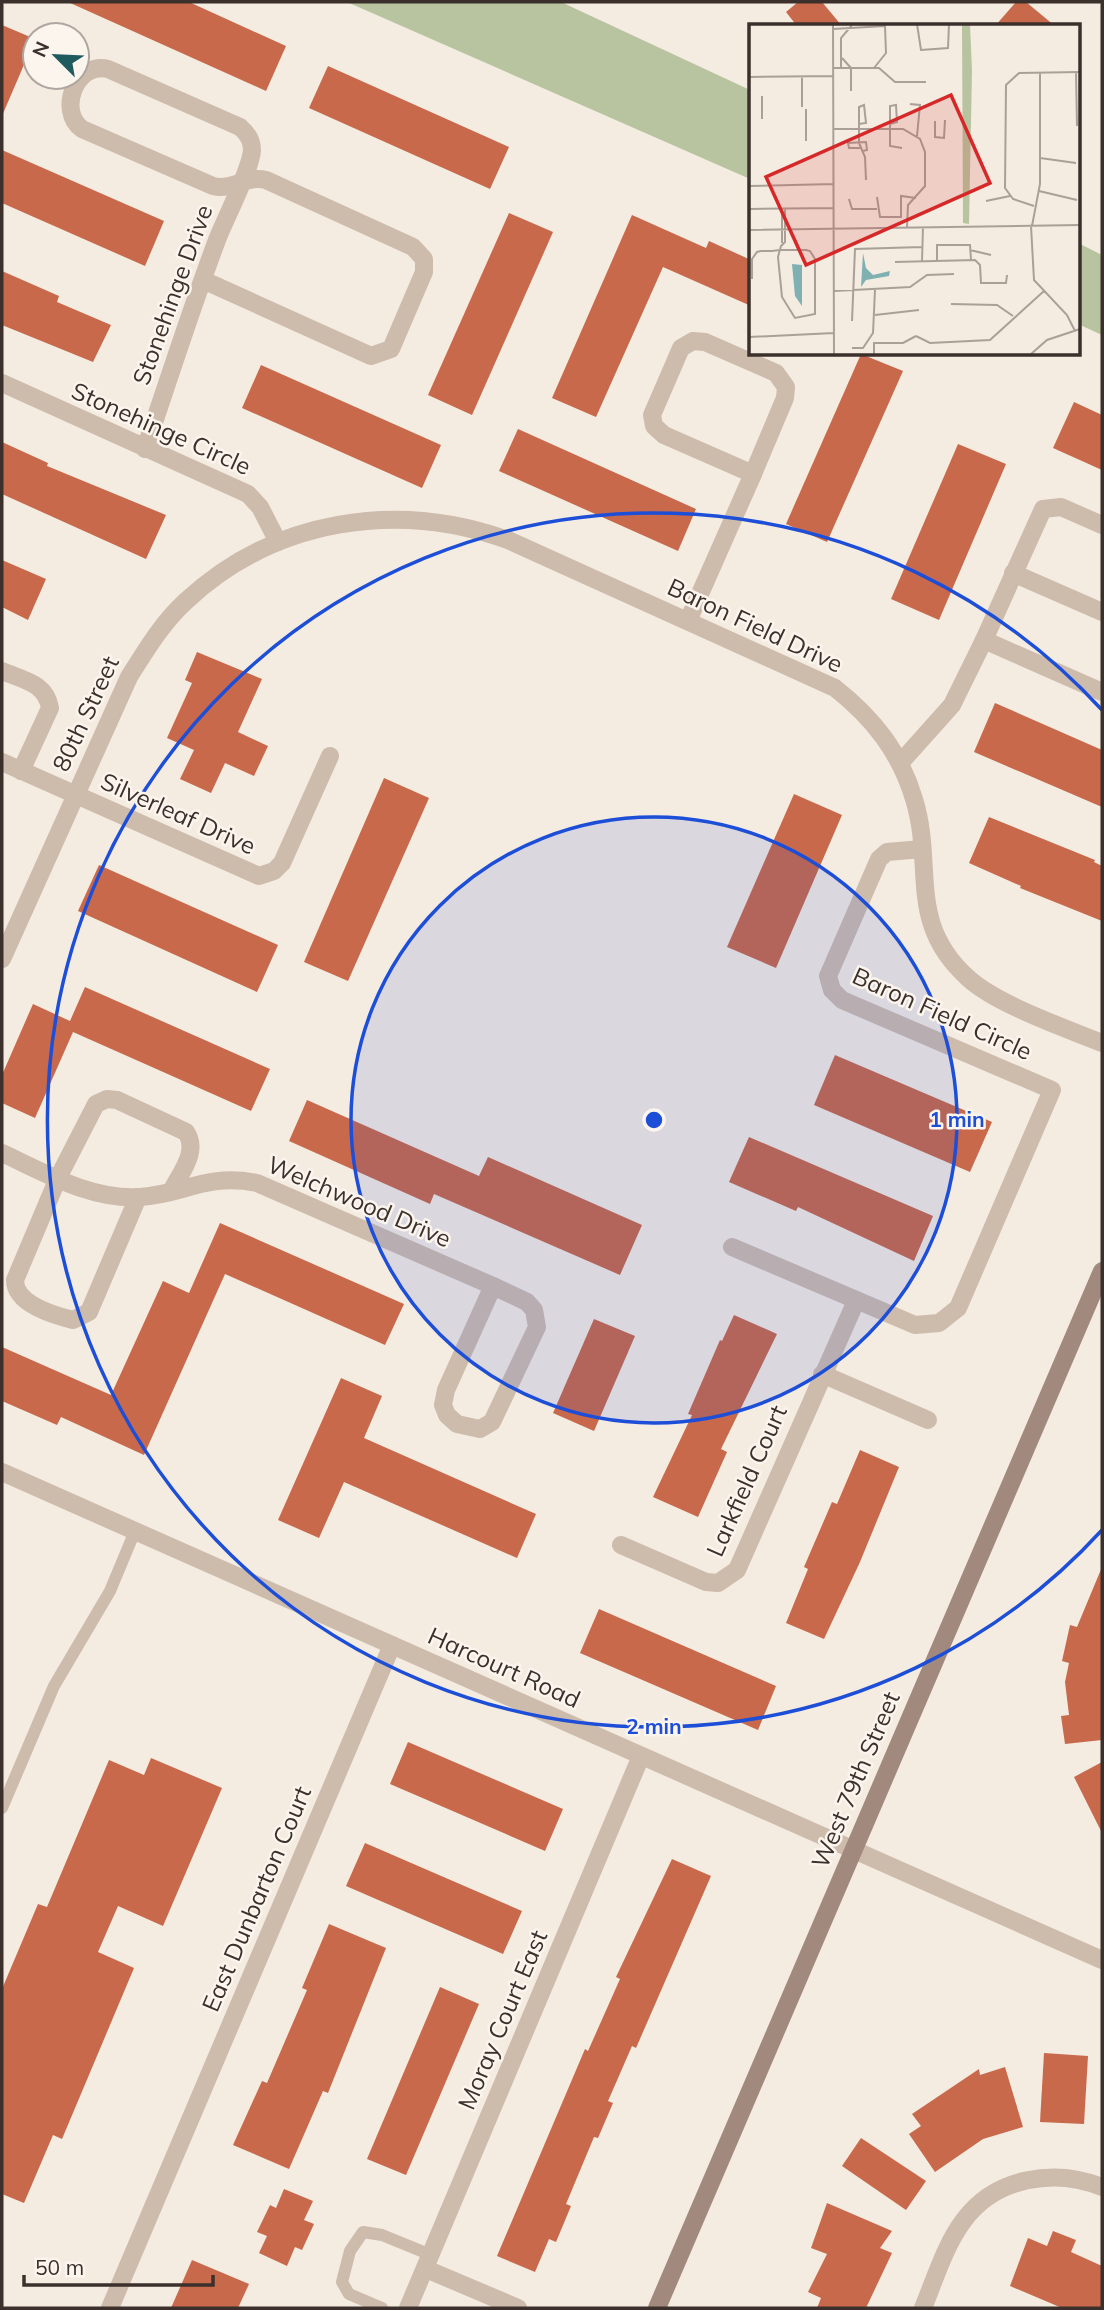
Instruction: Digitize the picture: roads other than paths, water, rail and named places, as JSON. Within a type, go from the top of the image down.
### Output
[{"type":"main road","name":"West 79th Street","points":[[657,2308],[1102,1271]]},
{"type":"street","name":"Stonehinge Drive","points":[[145,449],[203,280],[241,181],[252,152],[248,135],[240,127],[105,67],[92,69],[78,80],[68,105],[76,125],[218,188],[233,187],[241,181]]},
{"type":"street","points":[[203,280],[371,356],[391,349],[424,272],[424,259],[413,247],[266,180],[241,181]]},
{"type":"street","points":[[688,621],[753,474],[785,398],[783,380],[776,373],[705,342],[687,344],[681,348],[653,415],[654,426],[664,435],[753,474]]},
{"type":"street","name":"Stonehinge Circle","points":[[2,383],[248,494],[261,507],[278,542]]},
{"type":"street","points":[[901,762],[952,705],[1043,509],[1057,506],[1102,525]]},
{"type":"street","name":"Baron Field Drive","points":[[278,542],[322,527],[380,518],[451,523],[508,540],[835,688],[877,727],[901,762],[915,800],[928,918],[944,951],[959,970],[993,995],[1102,1043]]},
{"type":"street","name":"80th Street","points":[[2,959],[129,677],[162,627],[187,601],[225,571],[278,542]]},
{"type":"street","points":[[1013,573],[1102,612]]},
{"type":"street","points":[[984,640],[1102,692]]},
{"type":"street","points":[[2,671],[39,687],[48,698],[50,708],[21,771]]},
{"type":"street","name":"Silverleaf Drive","points":[[2,762],[259,876],[274,871],[282,863],[330,756]]},
{"type":"street","name":"Baron Field Circle","points":[[856,1301],[915,1325],[933,1325],[950,1317],[958,1307],[1052,1090],[842,1000],[830,986],[828,976],[879,859],[887,852],[922,849]]},
{"type":"street","points":[[138,1197],[89,1312],[80,1318],[66,1318],[26,1301],[15,1287],[15,1280],[58,1178],[92,1110],[102,1101],[112,1099],[179,1128],[188,1135],[190,1154],[172,1190]]},
{"type":"street","name":"Welchwood Drive","points":[[2,1153],[94,1192],[138,1197],[214,1180],[257,1183],[493,1286],[527,1302],[534,1310],[537,1327],[496,1416],[480,1429],[470,1429],[452,1421],[443,1405],[446,1390],[493,1286]]},
{"type":"street","points":[[732,1247],[856,1301]]},
{"type":"street","name":"Larkfield Court","points":[[621,1545],[706,1582],[719,1583],[737,1570],[856,1301]]},
{"type":"street","points":[[822,1374],[928,1420]]},
{"type":"street","name":"Harcourt Road","points":[[2,1472],[1102,1960]]},
{"type":"street","name":"East Dunbarton Court","points":[[110,2308],[392,1645]]},
{"type":"street","name":"Moray Court East","points":[[414,2306],[428,2262],[641,1756]]},
{"type":"street","points":[[923,2308],[962,2222],[991,2196],[1012,2185],[1057,2176],[1102,2187]]},
{"type":"street","points":[[428,2262],[518,2308]]},
{"type":"lane","points":[[2,1808],[54,1686],[73,1649],[100,1610],[135,1531]]},
{"type":"lane","points":[[383,2308],[349,2294],[342,2282],[351,2251],[363,2232],[382,2235],[428,2262]]}]
